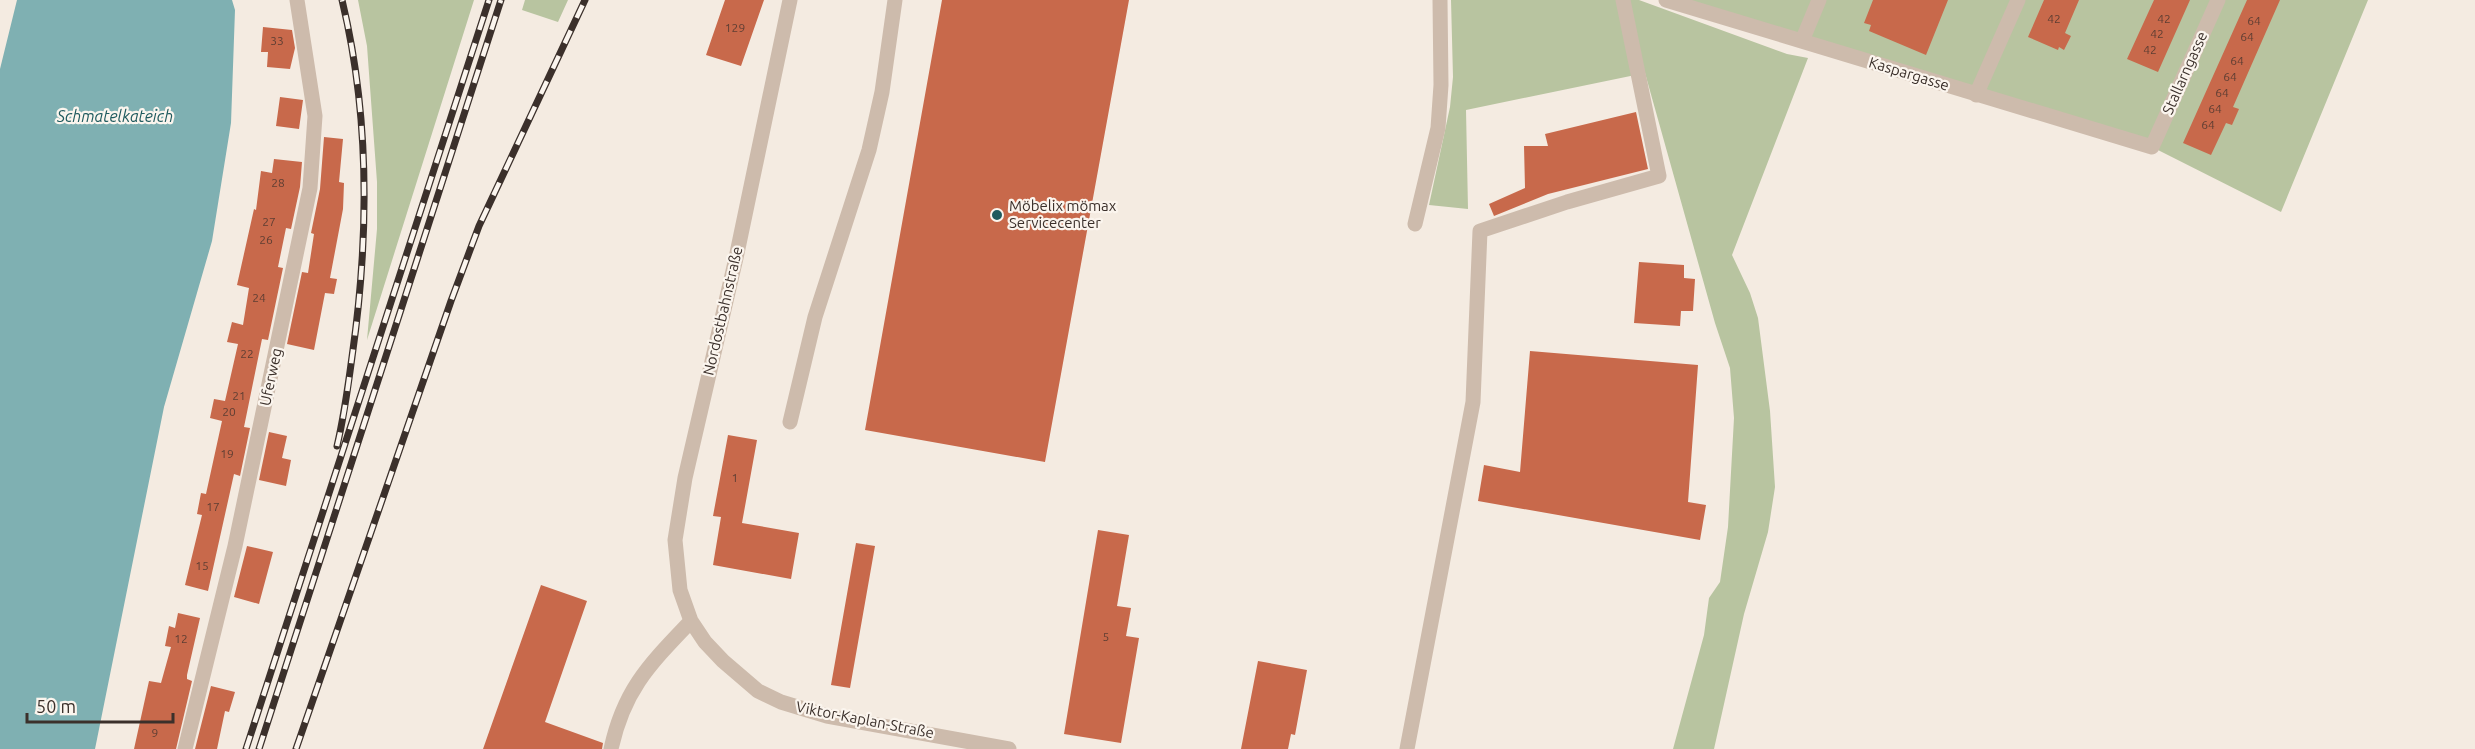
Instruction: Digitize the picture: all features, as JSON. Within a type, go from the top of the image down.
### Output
[{"type":"street","name":"Uferweg","points":[[185,749],[235,546],[310,188],[315,116],[297,0]]},
{"type":"street","name":"Nordostbahnstraße","points":[[705,642],[691,621],[680,590],[676,563],[678,516],[736,258],[790,0]]},
{"type":"street","points":[[790,422],[815,317],[869,150],[882,92],[895,0]]},
{"type":"street","points":[[1415,224],[1438,128],[1441,84],[1440,0]]},
{"type":"street","points":[[1407,749],[1473,402],[1480,231],[1567,202],[1659,176],[1623,0]]},
{"type":"street","name":"Kaspargasse","points":[[1666,0],[2152,147]]},
{"type":"street","points":[[1802,41],[1819,0]]},
{"type":"street","points":[[1976,95],[2018,0]]},
{"type":"street","name":"Stallarngasse","points":[[2152,147],[2218,0]]},
{"type":"street","points":[[611,749],[616,725],[634,686],[649,665],[691,621]]},
{"type":"street","name":"Viktor-Kaplan-Straße","points":[[705,642],[723,662],[758,691],[797,708],[1009,749]]},
{"type":"green space","points":[[358,0],[474,0],[367,340],[377,229],[377,182],[367,46]]},
{"type":"green space","points":[[525,0],[568,0],[558,22],[522,10]]},
{"type":"green space","points":[[1451,0],[1639,0],[1787,54],[1808,58],[1732,255],[1750,293],[1758,318],[1770,411],[1775,487],[1768,532],[1744,614],[1714,749],[1673,749],[1704,635],[1709,598],[1720,582],[1728,527],[1734,418],[1730,368],[1715,323],[1645,73],[1466,110],[1468,209],[1429,205],[1450,107],[1453,77]]},
{"type":"green space","points":[[1666,0],[2368,0],[2281,212],[2152,147]]},
{"type":"water","name":"Schmatelkateich","points":[[17,0],[232,0],[235,10],[231,123],[212,241],[164,407],[95,749],[0,749],[0,69]]},
{"type":"building","points":[[725,0],[764,0],[741,66],[706,55]]},
{"type":"building","name":"Möbelix mömax Servicecenter","points":[[942,0],[1129,0],[1045,462],[865,430]]},
{"type":"building","points":[[1873,0],[1948,0],[1926,55],[1869,31],[1871,25],[1864,23]]},
{"type":"building","points":[[2044,0],[2079,0],[2065,33],[2071,36],[2064,50],[2059,47],[2058,50],[2028,37]]},
{"type":"building","points":[[2154,0],[2190,0],[2158,72],[2127,59]]},
{"type":"building","points":[[2247,0],[2280,0],[2233,107],[2239,109],[2232,125],[2226,123],[2211,155],[2183,143]]},
{"type":"building","points":[[263,27],[292,30],[295,48],[290,69],[267,67],[268,52],[261,52]]},
{"type":"building","points":[[280,97],[303,100],[299,129],[276,126]]},
{"type":"building","points":[[1636,112],[1648,169],[1548,194],[1494,216],[1489,204],[1525,188],[1524,146],[1548,146],[1545,134]]},
{"type":"building","points":[[324,137],[343,139],[339,182],[344,183],[343,209],[330,278],[337,279],[334,294],[325,293],[314,350],[287,344],[302,272],[308,273],[314,234],[311,233],[320,189]]},
{"type":"building","points":[[274,159],[302,162],[300,187],[291,229],[286,228],[278,267],[283,268],[268,340],[262,339],[244,427],[250,428],[240,476],[234,474],[208,591],[185,585],[202,515],[197,514],[201,493],[206,494],[222,421],[210,418],[214,399],[225,401],[238,344],[227,342],[232,322],[243,325],[249,288],[237,285],[254,209],[256,210],[261,171],[272,173]]},
{"type":"building","points":[[1639,262],[1684,265],[1684,278],[1695,279],[1693,311],[1681,311],[1680,326],[1634,323]]},
{"type":"building","points":[[1530,351],[1698,365],[1688,502],[1706,505],[1700,540],[1478,501],[1484,465],[1520,472]]},
{"type":"building","points":[[269,432],[287,436],[282,458],[291,460],[286,486],[259,480]]},
{"type":"building","points":[[728,435],[757,440],[742,523],[799,533],[791,579],[713,565],[721,517],[713,516]]},
{"type":"building","points":[[1098,530],[1129,535],[1117,606],[1131,608],[1126,636],[1139,638],[1121,743],[1064,734]]},
{"type":"building","points":[[856,543],[875,546],[850,688],[831,685]]},
{"type":"building","points":[[247,546],[273,552],[259,604],[234,597]]},
{"type":"building","points":[[541,585],[587,601],[545,722],[603,743],[602,749],[483,749]]},
{"type":"building","points":[[178,613],[200,618],[187,675],[187,679],[192,681],[176,749],[134,749],[149,681],[161,683],[171,647],[165,646],[169,626],[175,628]]},
{"type":"building","points":[[1258,661],[1307,670],[1295,735],[1291,734],[1288,749],[1241,749]]},
{"type":"building","points":[[211,686],[235,692],[229,712],[225,711],[217,749],[195,749]]},
{"type":"railway","points":[[337,446],[346,402],[358,313],[364,223],[364,178],[358,88],[342,0]]},
{"type":"railway","points":[[246,749],[489,0]]},
{"type":"railway","points":[[259,749],[501,0]]},
{"type":"railway","points":[[296,749],[479,226],[585,0]]},
{"type":"place","name":"Möbelix mömax Servicecenter","points":[[997,215]]}]
